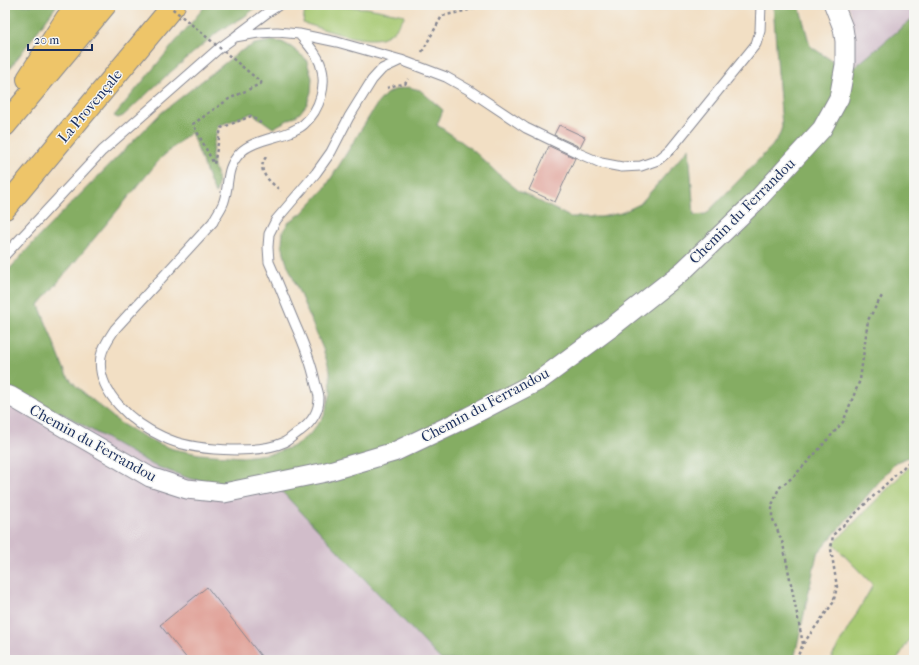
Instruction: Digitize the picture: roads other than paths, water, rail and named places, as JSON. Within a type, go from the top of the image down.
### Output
[{"type":"highway","points":[[5,115],[67,18],[78,5]]},
{"type":"highway","points":[[5,125],[105,5]]},
{"type":"highway","name":"La Provençale","points":[[5,208],[174,5]]},
{"type":"street","name":"Chemin du Ferrandou","points":[[5,395],[10,396],[150,477],[187,489],[224,493],[326,472],[400,449],[468,417],[540,380],[613,326],[683,271],[756,201],[822,129],[839,98],[845,65],[845,41],[843,28],[834,5]]},
{"type":"lane","points":[[5,255],[102,151],[217,50],[279,5]]},
{"type":"lane","points":[[235,37],[258,33],[277,32],[299,34],[337,42],[401,60],[446,77],[526,128],[578,154],[601,163],[622,167],[641,166],[658,160],[670,150],[756,44],[760,31],[761,5]]},
{"type":"lane","points":[[299,34],[314,52],[320,63],[324,76],[323,89],[319,104],[303,125],[284,134],[253,145],[242,151],[234,160],[229,169],[224,201],[213,222],[115,329],[104,345],[101,357],[101,373],[105,385],[114,401],[143,426],[164,438],[190,445],[214,448],[245,450],[265,448],[286,442],[307,426],[316,414],[319,398],[311,363],[269,262],[269,234],[276,220],[316,173],[327,157],[372,80],[382,69],[401,60]]}]
